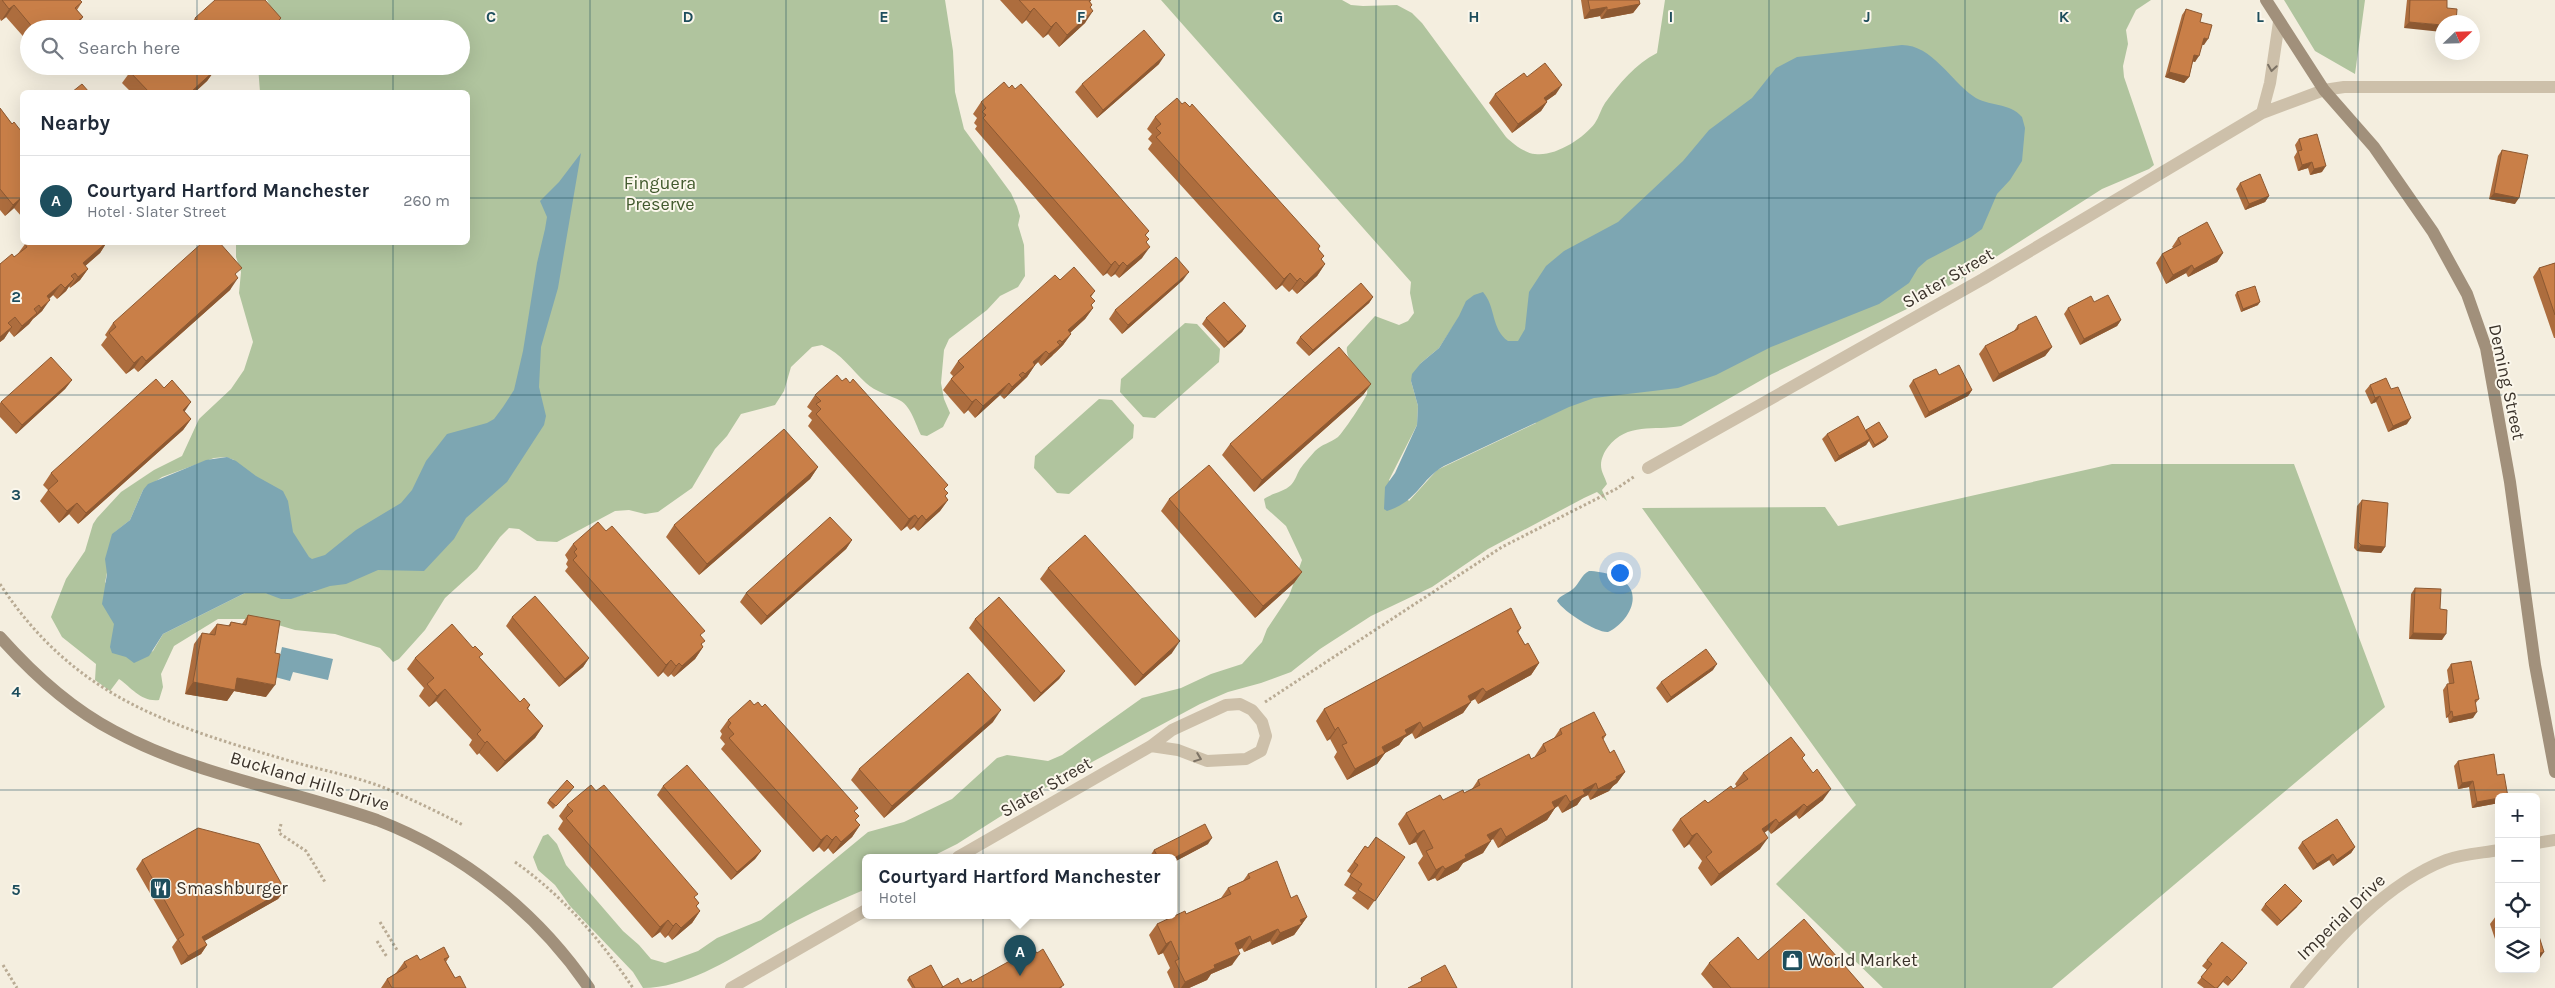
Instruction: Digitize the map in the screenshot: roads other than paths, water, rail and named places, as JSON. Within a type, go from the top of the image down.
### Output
[{"type":"street","name":"Deming Street","points":[[2266,0],[2324,90],[2374,147],[2433,232],[2467,294],[2486,348],[2510,482],[2536,665],[2555,772]]},
{"type":"street","points":[[2262,113],[2270,83],[2279,22]]},
{"type":"street","name":"Slater Street","points":[[1648,468],[1984,278],[2262,113],[2324,90],[2344,87],[2555,87]]},
{"type":"street","name":"Buckland Hills Drive","points":[[0,637],[54,691],[94,720],[129,739],[178,759],[377,820],[408,832],[448,854],[496,887],[520,908],[563,953],[589,988]]},
{"type":"street","name":"Slater Street","points":[[963,854],[1151,746],[1172,730],[1226,705],[1240,704],[1252,710],[1262,722],[1266,736],[1261,751],[1246,758],[1207,761],[1178,750],[1151,746]]},
{"type":"street","points":[[2540,842],[2555,840]]},
{"type":"street","name":"Imperial Drive","points":[[2296,988],[2320,959],[2393,887],[2447,860],[2495,851]]},
{"type":"street","points":[[731,988],[862,912]]},
{"type":"water","points":[[1902,45],[1923,51],[1932,57],[1973,96],[1985,102],[2011,109],[2022,117],[2025,128],[2022,161],[2010,180],[1997,194],[1982,229],[1971,237],[1927,260],[1918,268],[1909,283],[1879,304],[1771,347],[1716,375],[1678,388],[1594,398],[1569,407],[1444,466],[1429,478],[1406,502],[1387,511],[1384,509],[1385,487],[1395,473],[1417,425],[1418,406],[1411,381],[1412,374],[1421,363],[1439,348],[1466,301],[1474,295],[1483,292],[1503,336],[1508,341],[1518,341],[1525,329],[1529,292],[1546,266],[1564,251],[1618,222],[1683,161],[1709,130],[1752,98],[1776,68],[1797,57]]},
{"type":"water","points":[[581,153],[558,288],[541,347],[539,387],[546,416],[544,425],[507,482],[466,518],[454,539],[424,571],[378,570],[346,584],[330,586],[291,599],[281,599],[265,593],[245,593],[163,634],[149,656],[134,663],[126,657],[112,653],[110,647],[114,624],[102,604],[107,574],[105,559],[112,534],[130,520],[143,490],[148,484],[206,460],[227,457],[236,461],[256,476],[283,491],[288,501],[293,532],[312,559],[325,555],[356,530],[401,503],[412,490],[426,461],[447,434],[487,423],[494,419],[514,390],[523,351],[537,263],[547,217],[540,201],[559,182]]},
{"type":"water","points":[[1589,571],[1600,572],[1619,578],[1628,585],[1633,596],[1627,615],[1608,632],[1596,629],[1581,621],[1566,611],[1557,601],[1573,589]]},
{"type":"water","points":[[282,647],[333,659],[328,680],[293,672],[290,681],[275,677]]},
{"type":"place","name":"Smashburger","points":[[160,888]]},
{"type":"place","name":"World Market","points":[[1792,960]]},
{"type":"place","name":"Courtyard Hartford Manchester","points":[[1020,976]]},
{"type":"park label","name":"Finguera Preserve","points":[[660,193]]}]
